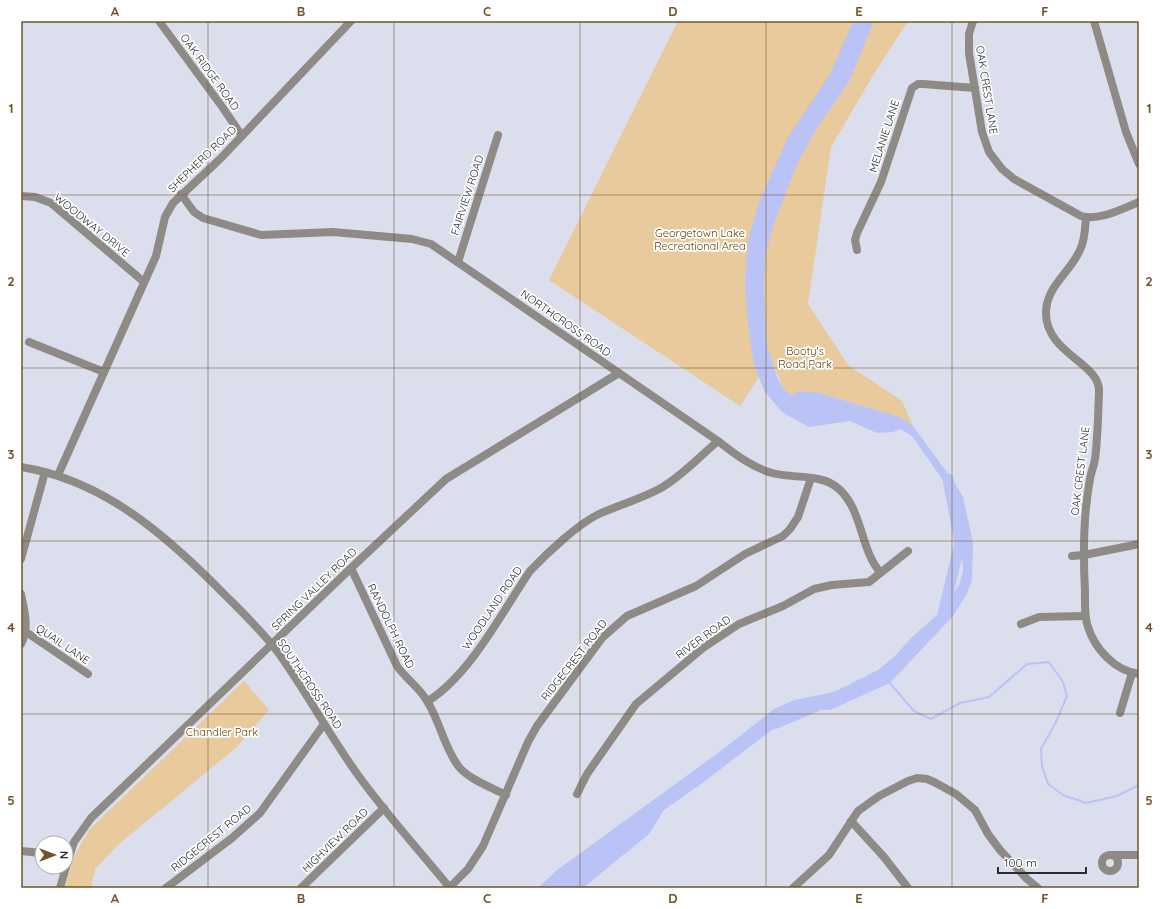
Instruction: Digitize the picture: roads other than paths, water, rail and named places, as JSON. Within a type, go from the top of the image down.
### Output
[{"type":"street","name":"OAK RIDGE ROAD","points":[[159,21],[242,136]]},
{"type":"street","name":"SHEPHERD ROAD","points":[[58,475],[159,246],[168,210],[181,194],[220,159],[351,21]]},
{"type":"street","name":"OAK CREST LANE","points":[[973,21],[968,43],[975,88],[982,132],[995,161],[1014,179],[1075,214],[1086,218],[1084,239],[1080,251],[1052,289],[1046,314],[1049,330],[1054,340],[1094,376],[1099,388],[1096,450],[1090,479],[1084,555],[1085,616],[1092,638],[1098,648],[1114,663],[1136,673]]},
{"type":"street","points":[[1094,21],[1126,132],[1139,164]]},
{"type":"street","name":"MELANIE LANE","points":[[857,250],[855,240],[856,233],[881,182],[911,90],[915,85],[923,84],[975,88]]},
{"type":"street","name":"FAIRVIEW ROAD","points":[[458,262],[498,135]]},
{"type":"street","name":"NORTHCROSS ROAD","points":[[181,194],[194,212],[203,218],[251,233],[271,236],[318,232],[412,239],[431,244],[745,461],[773,473],[811,478],[832,483],[840,490],[851,504],[869,554],[880,572]]},
{"type":"street","name":"WOODWAY DRIVE","points":[[21,196],[35,197],[51,203],[144,282]]},
{"type":"street","points":[[1086,218],[1100,216],[1139,202]]},
{"type":"street","points":[[29,342],[104,372]]},
{"type":"street","name":"SPRING VALLEY ROAD","points":[[74,842],[91,818],[350,568],[446,480],[619,373]]},
{"type":"street","name":"WOODLAND ROAD","points":[[428,701],[440,694],[474,656],[536,564],[584,523],[597,515],[670,483],[718,441]]},
{"type":"street","name":"SOUTHCROSS ROAD","points":[[21,467],[58,475],[116,502],[162,536],[211,581],[271,644],[358,775],[449,888]]},
{"type":"street","points":[[21,559],[44,472]]},
{"type":"street","name":"RIDGECREST ROAD","points":[[449,888],[475,860],[483,846],[528,742],[538,726],[610,629],[627,616],[696,586],[745,554],[783,536],[798,517],[811,478]]},
{"type":"street","points":[[1072,556],[1139,544]]},
{"type":"street","name":"RIVER ROAD","points":[[577,794],[587,774],[636,704],[703,648],[739,624],[783,606],[814,589],[832,584],[869,582],[908,551]]},
{"type":"street","name":"RANDOLPH ROAD","points":[[350,568],[397,666],[404,677],[420,690],[428,701],[452,756],[460,768],[506,795]]},
{"type":"street","points":[[21,594],[26,632],[21,644]]},
{"type":"street","points":[[1021,624],[1039,617],[1085,616]]},
{"type":"street","name":"QUAIL LANE","points":[[26,632],[88,674]]},
{"type":"street","points":[[1120,713],[1136,673]]},
{"type":"street","name":"RIDGECREST ROAD","points":[[166,888],[232,838],[260,813],[324,724]]},
{"type":"street","points":[[793,888],[829,855],[858,811],[880,795],[913,779],[927,779],[956,794],[975,810],[988,834],[1000,850],[1027,879],[1038,888]]},
{"type":"street","name":"HIGHVIEW ROAD","points":[[301,888],[384,808]]},
{"type":"street","points":[[851,821],[884,857],[908,888]]},
{"type":"street","points":[[21,851],[34,853]]},
{"type":"street","points":[[1112,855],[1139,855]]},
{"type":"street","name":"SPRING VALLEY ROAD","points":[[60,888],[64,875]]},
{"type":"water","points":[[853,21],[874,21],[849,82],[817,128],[797,164],[773,226],[766,254],[764,285],[767,345],[777,377],[783,388],[791,395],[799,391],[819,393],[900,417],[913,426],[954,482],[963,497],[973,543],[972,580],[966,595],[953,616],[890,683],[830,710],[814,710],[794,713],[701,784],[664,810],[649,834],[583,888],[538,888],[557,870],[722,750],[774,709],[794,700],[834,692],[878,670],[896,655],[911,638],[938,614],[959,585],[963,571],[961,527],[955,499],[912,436],[900,429],[893,432],[877,433],[850,421],[809,427],[782,412],[765,392],[754,365],[748,325],[745,285],[748,240],[759,202],[787,139],[830,74]]},
{"type":"waterway","points":[[942,618],[960,543],[948,479]]},
{"type":"waterway","points":[[888,681],[914,711],[931,719],[960,703],[989,697],[1027,664],[1049,662],[1063,682],[1067,696],[1056,722],[1041,749],[1042,766],[1048,784],[1063,795],[1086,803],[1117,796],[1139,785]]},
{"type":"waterway","points":[[774,724],[817,706]]},
{"type":"park label","name":"Georgetown Lake Recreational Area","points":[[700,239]]},
{"type":"park label","name":"Booty's Road Park","points":[[805,357]]},
{"type":"park label","name":"Chandler Park","points":[[222,732]]}]
